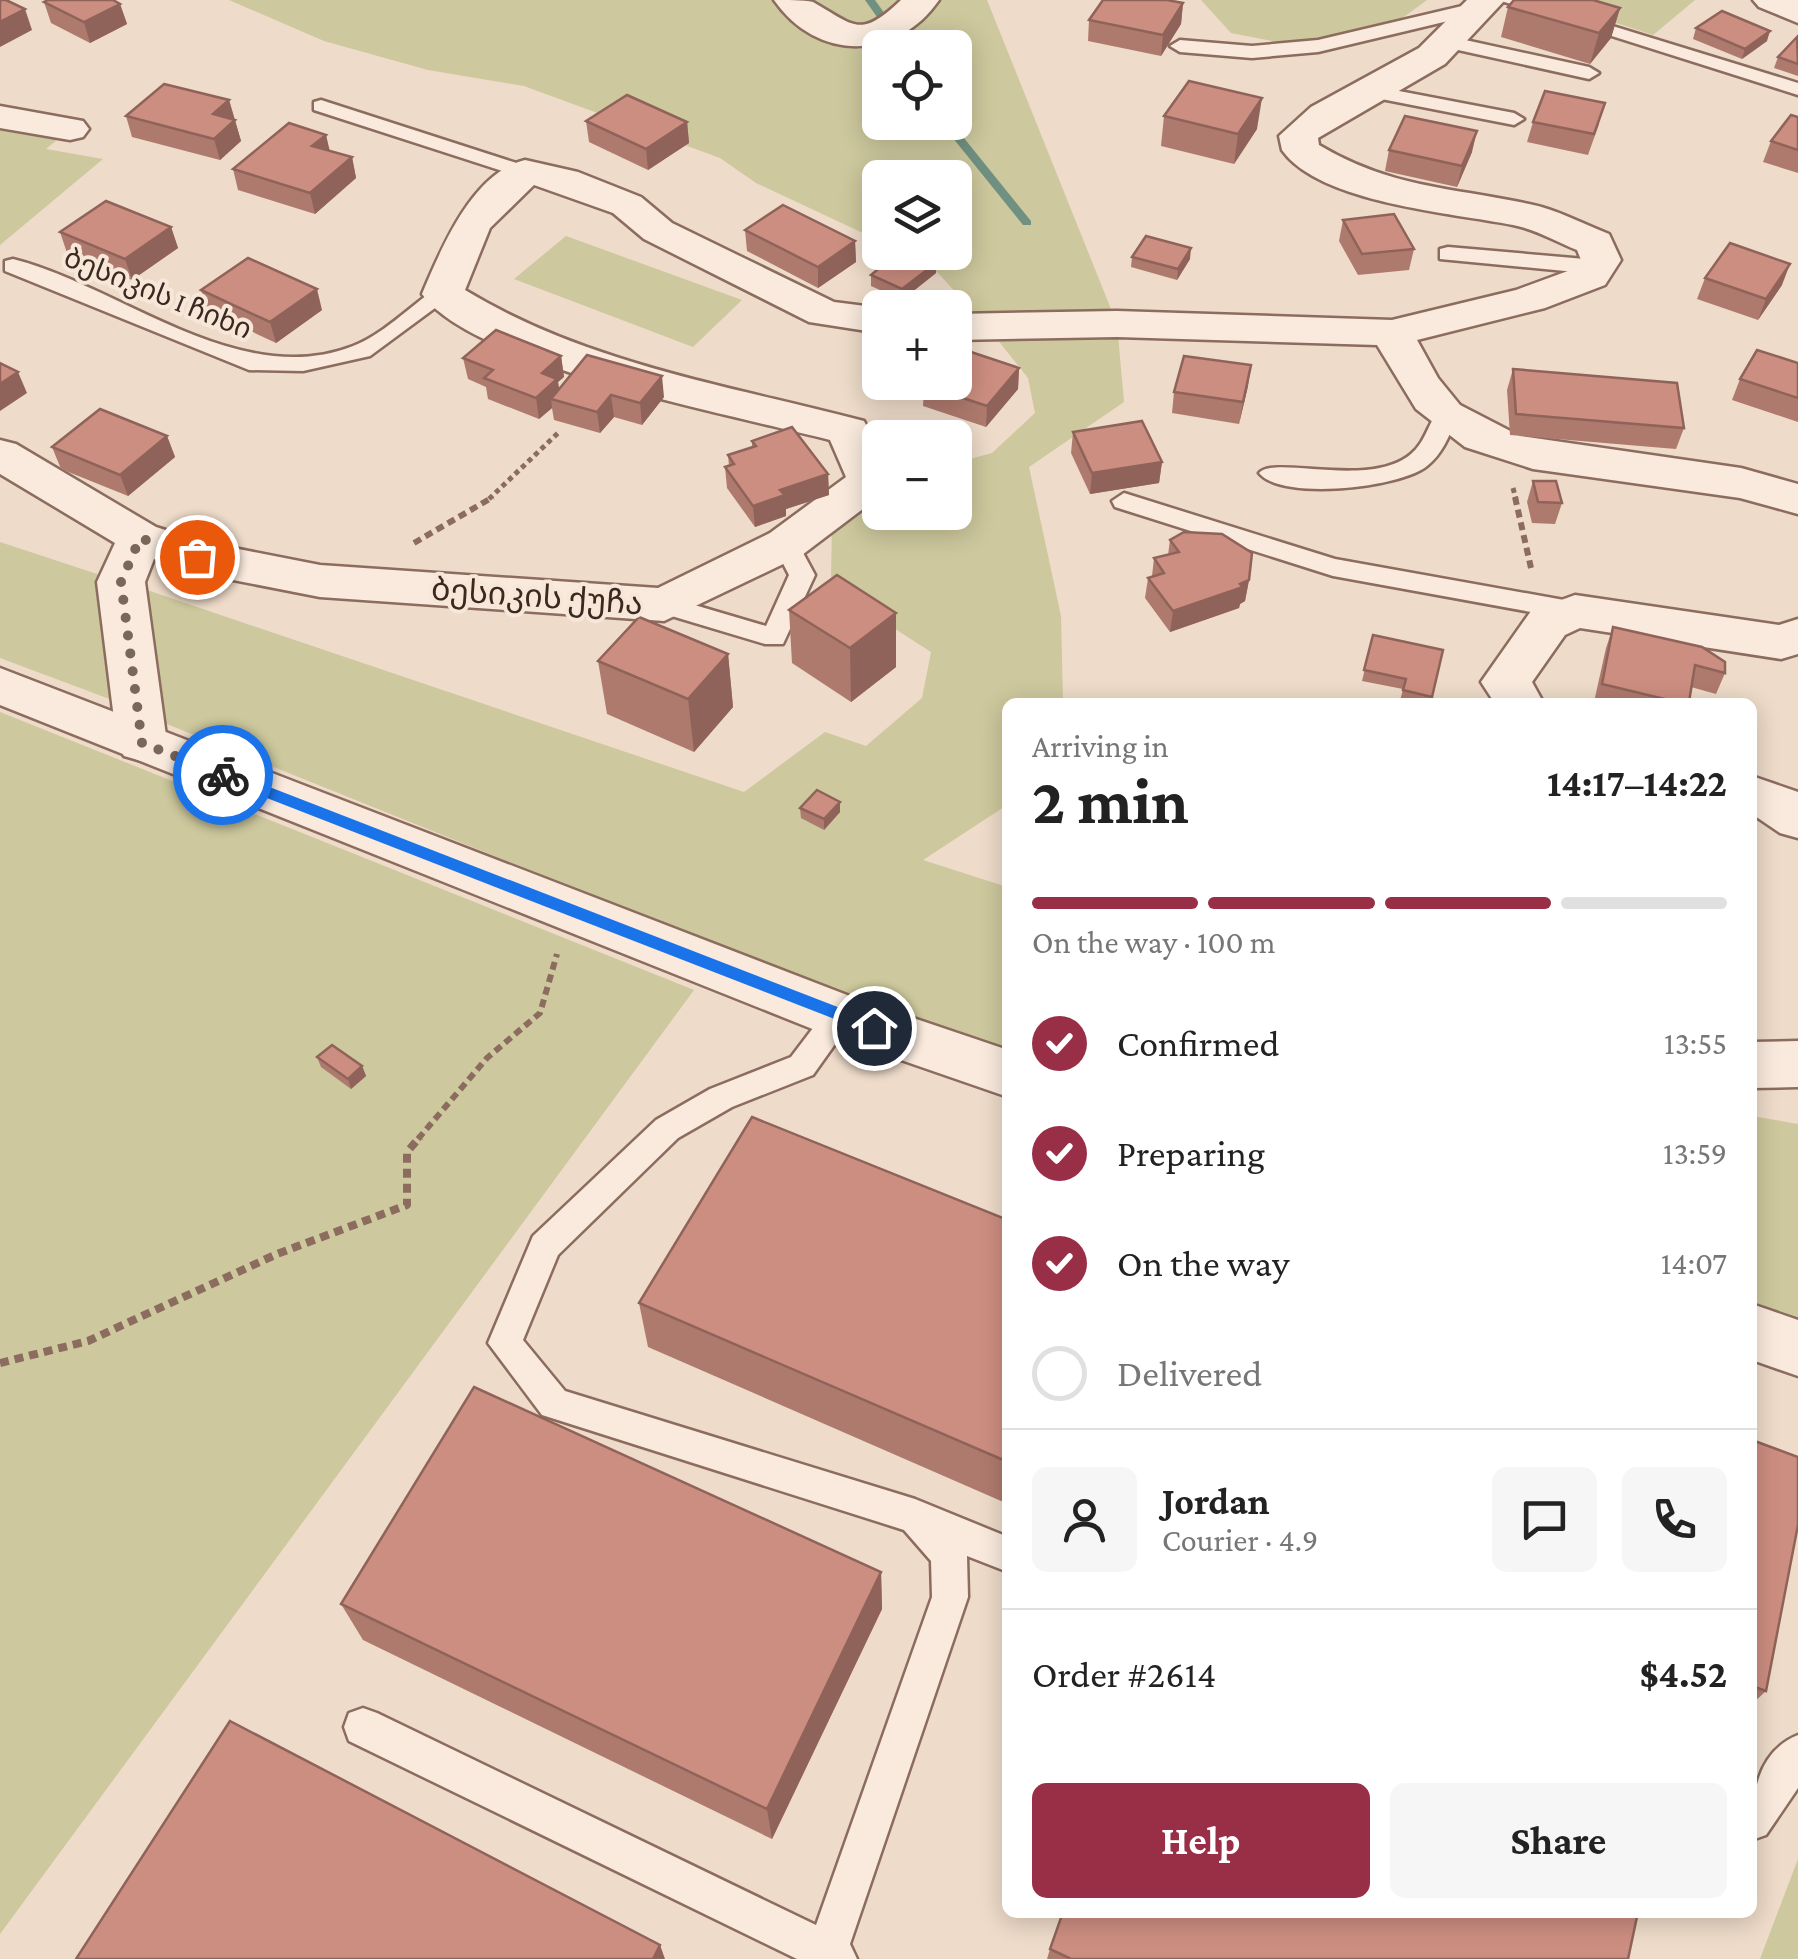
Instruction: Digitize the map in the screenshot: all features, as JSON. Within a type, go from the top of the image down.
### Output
[{"type":"street","points":[[792,0],[828,30],[869,37],[893,26],[921,0]]},
{"type":"street","points":[[1771,0],[1798,12]]},
{"type":"street","points":[[972,327],[1117,324],[1392,334],[1530,298],[1591,276],[1601,260],[1595,243],[1527,215],[1396,194],[1332,169],[1301,150],[1298,136],[1309,123],[1373,92],[1432,56],[1491,3]]},
{"type":"street","points":[[0,117],[70,129]]},
{"type":"street","points":[[444,294],[472,224],[525,172],[564,180],[628,204],[658,231],[824,313],[862,318]]},
{"type":"street","name":"ბესიკის ქუჩა","points":[[0,454],[140,538],[197,557],[320,581],[664,605],[786,544],[870,481],[848,432],[585,364],[483,322],[444,294]]},
{"type":"street","points":[[1392,334],[1412,375],[1444,419],[1499,446],[1533,456],[1741,482],[1798,499]]},
{"type":"street","points":[[140,538],[121,582],[142,743]]},
{"type":"street","points":[[1516,698],[1506,682],[1556,608],[1781,642],[1798,636]]},
{"type":"street","points":[[0,686],[840,1016],[1002,1072]]},
{"type":"street","points":[[1757,796],[1773,801],[1798,818]]},
{"type":"street","points":[[1757,1065],[1798,1064]]},
{"type":"street","points":[[1757,1334],[1798,1348]]},
{"type":"lane","points":[[1180,46],[1252,52],[1318,46],[1491,3],[1798,90]]},
{"type":"lane","points":[[1446,42],[1589,73]]},
{"type":"lane","points":[[1373,92],[1514,118]]},
{"type":"lane","points":[[321,106],[525,172]]},
{"type":"lane","points":[[1448,254],[1596,267]]},
{"type":"lane","name":"ბესიკის I ჩიხი","points":[[13,266],[248,363],[303,364],[362,351],[444,294]]},
{"type":"lane","points":[[1271,473],[1316,480],[1390,477],[1415,467],[1438,441],[1444,419]]},
{"type":"lane","points":[[1124,501],[1333,567],[1556,608]]},
{"type":"lane","points":[[664,605],[774,638],[802,575],[786,544]]},
{"type":"lane","points":[[840,1016],[802,1066],[721,1098],[667,1130],[544,1246],[505,1344],[554,1404],[914,1516],[1002,1553]]},
{"type":"lane","points":[[364,1728],[832,1955],[950,1597],[949,1554],[914,1516]]},
{"type":"lane","points":[[1757,1814],[1798,1754]]},
{"type":"path","points":[[408,545],[460,524],[508,488],[558,433]]},
{"type":"path","points":[[1499,446],[1556,608]]},
{"type":"path","points":[[0,1363],[88,1341],[277,1254],[407,1206],[407,1152],[487,1058],[540,1013],[550,971],[581,915]]},
{"type":"shaded area","points":[[229,0],[987,0],[1117,324],[1124,402],[1029,467],[1061,616],[1063,698],[1002,698],[1002,808],[923,860],[1002,885],[1002,1051],[867,1006],[157,720],[135,637],[147,590],[744,792],[825,732],[866,746],[922,698],[931,652],[875,616],[831,580],[832,520],[862,500],[862,530],[972,530],[972,458],[992,453],[1035,413],[1028,378],[972,310],[972,290],[953,290],[932,270],[972,270],[972,160],[862,160],[862,233],[756,183],[720,158],[524,86],[428,70],[324,41]]},
{"type":"shaded area","points":[[1201,0],[1427,0],[1386,30],[1318,50],[1231,33]]},
{"type":"shaded area","points":[[1546,0],[1695,0],[1653,35]]},
{"type":"shaded area","points":[[0,117],[70,129],[46,149],[103,159],[0,245]]},
{"type":"shaded area","points":[[566,236],[742,300],[693,347],[514,279]]},
{"type":"shaded area","points":[[0,542],[100,575],[115,701],[0,658]]},
{"type":"shaded area","points":[[0,712],[694,990],[0,1934]]},
{"type":"shaded area","points":[[1757,1117],[1798,1124],[1798,1317],[1757,1303]]},
{"type":"shaded area","points":[[1798,1859],[1798,1959],[1760,1959]]},
{"type":"building","points":[[0,0],[6,0],[25,9],[0,22]]},
{"type":"building","points":[[113,0],[120,4],[84,22],[44,2]]},
{"type":"building","points":[[1103,0],[1183,3],[1163,35],[1089,20]]},
{"type":"building","points":[[1514,0],[1593,0],[1620,8],[1599,33],[1508,7]]},
{"type":"building","points":[[1722,11],[1770,31],[1745,49],[1696,28]]},
{"type":"building","points":[[1797,37],[1798,64],[1778,57]]},
{"type":"building","points":[[1189,81],[1262,98],[1238,134],[1164,116]]},
{"type":"building","points":[[164,84],[229,100],[213,114],[235,120],[214,139],[126,116]]},
{"type":"building","points":[[1545,91],[1605,103],[1594,134],[1533,122]]},
{"type":"building","points":[[627,95],[687,122],[646,149],[586,121]]},
{"type":"building","points":[[1791,115],[1798,117],[1798,150],[1771,141]]},
{"type":"building","points":[[1405,116],[1477,131],[1462,166],[1389,150]]},
{"type":"building","points":[[289,123],[326,135],[312,146],[352,157],[310,193],[233,169]]},
{"type":"building","points":[[106,201],[171,227],[125,259],[60,232]]},
{"type":"building","points":[[783,205],[855,241],[818,267],[745,230]]},
{"type":"building","points":[[1394,214],[1414,249],[1362,254],[1343,220]]},
{"type":"building","points":[[1146,236],[1191,248],[1178,269],[1132,257]]},
{"type":"building","points":[[1730,243],[1790,264],[1766,299],[1705,278]]},
{"type":"building","points":[[248,258],[317,289],[270,322],[201,290]]},
{"type":"building","points":[[877,270],[927,270],[902,289],[871,275]]},
{"type":"building","points":[[496,330],[561,356],[542,373],[557,379],[536,398],[484,378],[493,370],[463,358]]},
{"type":"building","points":[[1757,350],[1798,363],[1798,398],[1740,379]]},
{"type":"building","points":[[972,352],[1019,368],[987,406],[969,400]]},
{"type":"building","points":[[587,355],[662,376],[640,403],[611,395],[597,412],[551,399]]},
{"type":"building","points":[[1184,356],[1251,365],[1243,402],[1174,392]]},
{"type":"building","points":[[0,363],[18,372],[0,384]]},
{"type":"building","points":[[1513,369],[1677,383],[1684,428],[1516,414]]},
{"type":"building","points":[[100,409],[167,436],[120,475],[52,447]]},
{"type":"building","points":[[1142,421],[1162,462],[1092,473],[1073,432]]},
{"type":"building","points":[[792,427],[828,474],[780,490],[785,495],[753,506],[725,467],[734,464],[728,455],[756,446],[752,441]]},
{"type":"building","points":[[1533,481],[1556,481],[1562,503],[1538,502]]},
{"type":"building","points":[[1184,532],[1222,534],[1252,553],[1249,580],[1240,584],[1243,587],[1173,611],[1148,578],[1164,573],[1154,558],[1179,552],[1170,540]]},
{"type":"building","points":[[837,575],[896,613],[850,648],[789,610]]},
{"type":"building","points":[[639,617],[728,654],[688,699],[598,661]]},
{"type":"building","points":[[1613,627],[1702,647],[1725,662],[1725,673],[1695,665],[1690,698],[1660,698],[1602,684]]},
{"type":"building","points":[[1373,635],[1443,650],[1432,697],[1403,690],[1406,679],[1364,670]]},
{"type":"building","points":[[817,790],[840,802],[824,819],[800,808]]},
{"type":"building","points":[[332,1045],[362,1066],[348,1079],[317,1057]]},
{"type":"building","points":[[752,1117],[1002,1218],[1002,1459],[639,1303]]},
{"type":"building","points":[[474,1387],[881,1572],[767,1809],[341,1604]]},
{"type":"building","points":[[1757,1442],[1798,1457],[1798,1525],[1766,1691],[1757,1688]]},
{"type":"building","points":[[230,1721],[660,1945],[653,1959],[76,1959]]},
{"type":"building","points":[[1061,1918],[1637,1918],[1628,1959],[1071,1959],[1050,1949]]},
{"type":"waterway","points":[[870,0],[891,30]]},
{"type":"waterway","points":[[960,140],[1027,223]]},
{"type":"way so far","points":[[197,557],[140,538],[121,582],[142,743],[223,775]]},
{"type":"route","points":[[223,775],[874,1028]]}]
